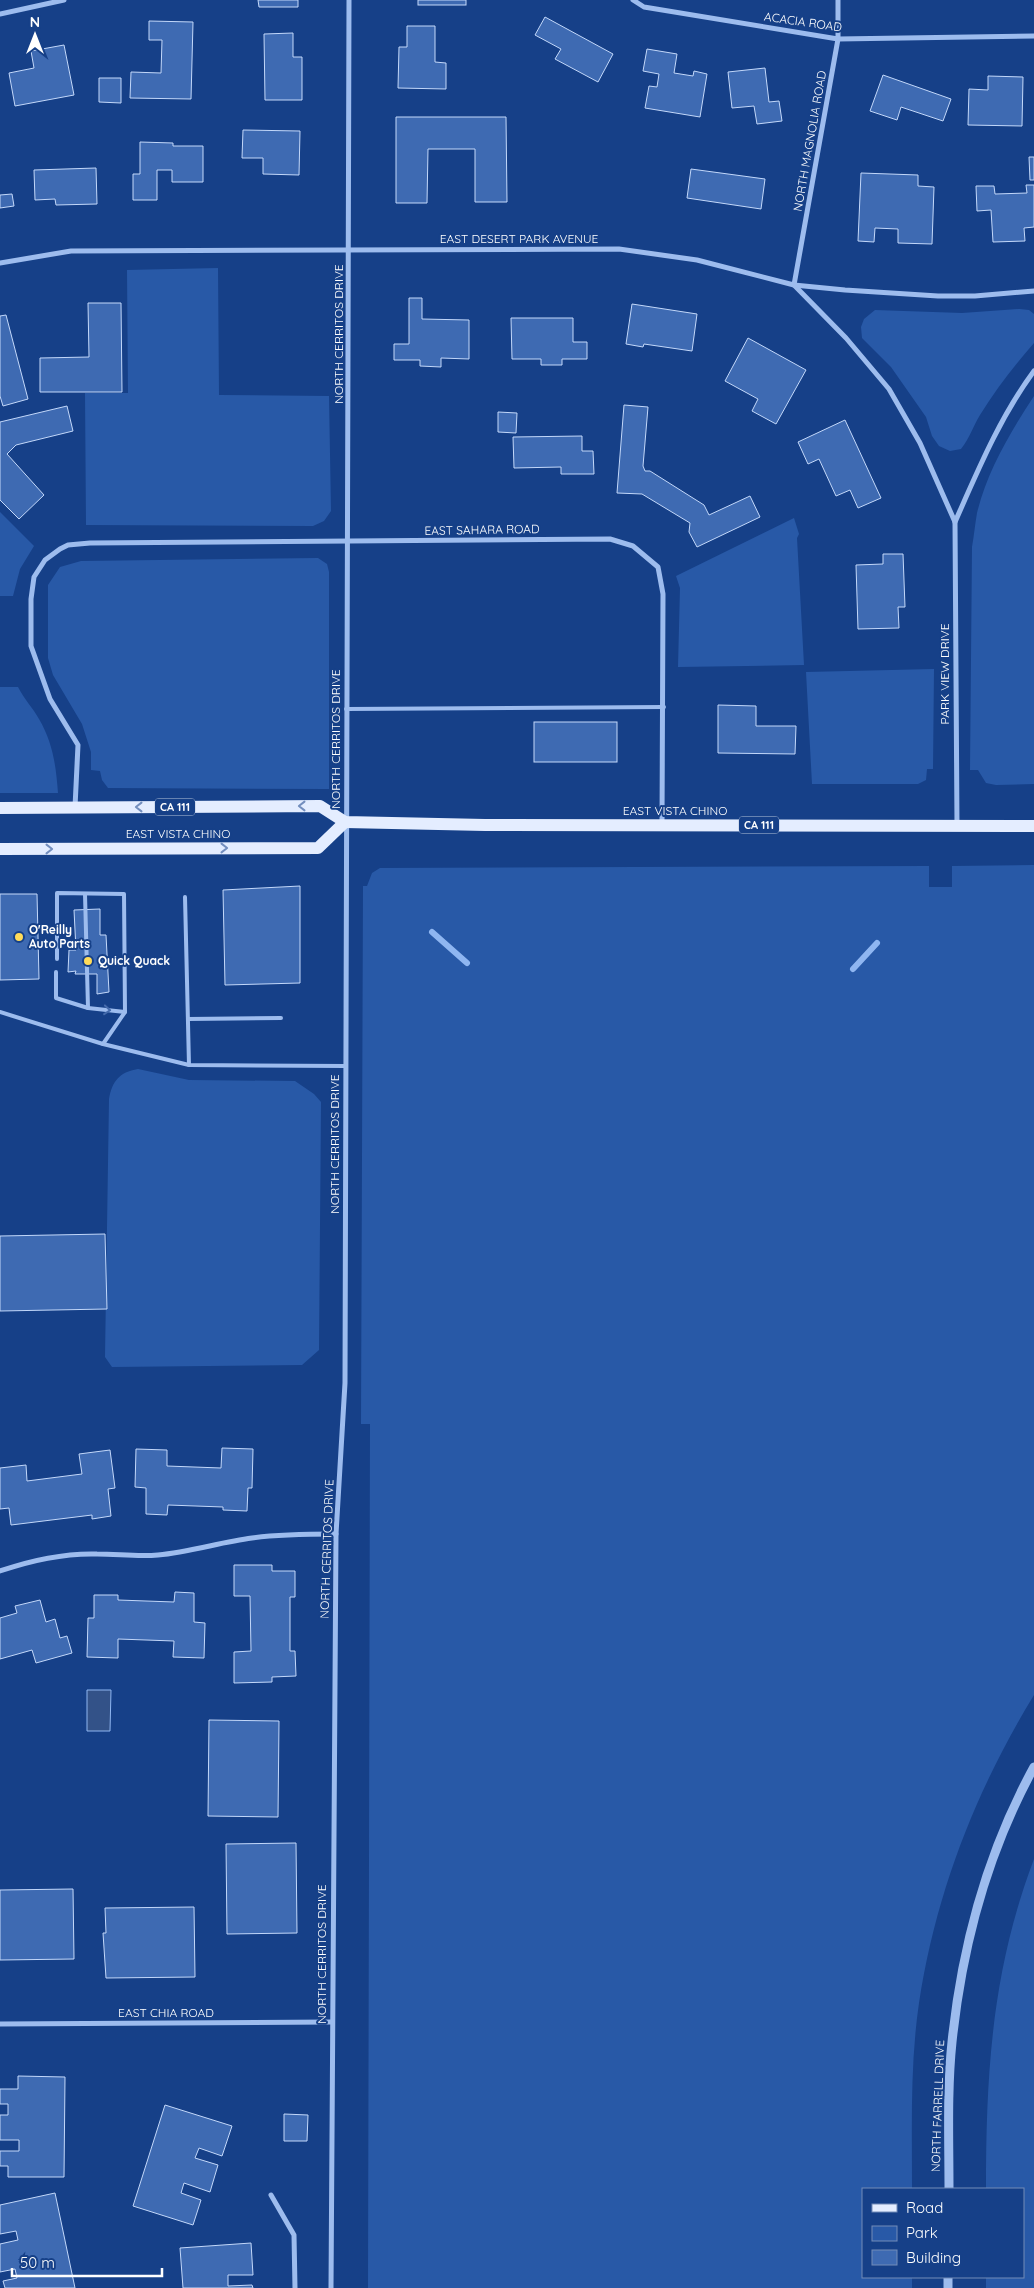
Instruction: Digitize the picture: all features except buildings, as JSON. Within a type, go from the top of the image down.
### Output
[{"type":"main road","name":"CA 111","points":[[0,808],[320,806],[346,822]]},
{"type":"main road","name":"EAST VISTA CHINO","points":[[0,849],[318,848],[346,822],[485,825],[1034,826]]},
{"type":"street","points":[[0,14],[64,0]]},
{"type":"street","name":"NORTH CERRITOS DRIVE","points":[[331,2288],[336,1534],[345,1383],[349,0]]},
{"type":"street","name":"ACACIA ROAD","points":[[633,0],[644,7],[838,39],[1034,36]]},
{"type":"street","name":"NORTH MAGNOLIA ROAD","points":[[794,285],[838,39],[838,0]]},
{"type":"street","name":"EAST DESERT PARK AVENUE","points":[[0,263],[71,251],[619,249],[698,260],[794,285],[896,295],[975,296],[1034,291]]},
{"type":"street","name":"PARK VIEW DRIVE","points":[[794,285],[846,338],[888,389],[920,443],[955,522],[957,826]]},
{"type":"street","name":"PARK VIEW DRIVE","points":[[955,522],[992,440],[1017,394],[1034,371]]},
{"type":"street","name":"EAST SAHARA ROAD","points":[[74,808],[78,745],[50,699],[30,646],[32,588],[38,568],[60,549],[80,543],[610,539],[633,546],[658,568],[663,594],[662,825]]},
{"type":"street","points":[[0,1571],[39,1559],[58,1556],[97,1554],[160,1555],[252,1538],[294,1534],[336,1534]]},
{"type":"street","name":"NORTH FARRELL DRIVE","points":[[949,2188],[949,2087],[952,2042],[966,1951],[992,1860],[1009,1818],[1034,1767]]},
{"type":"street","name":"EAST CHIA ROAD","points":[[0,2024],[332,2022]]},
{"type":"street","points":[[271,2195],[294,2235],[295,2288]]},
{"type":"lane","points":[[346,709],[664,707]]},
{"type":"lane","points":[[56,959],[57,893],[124,894],[125,1012],[103,1044]]},
{"type":"lane","points":[[85,894],[88,1008]]},
{"type":"lane","points":[[185,897],[189,1065]]},
{"type":"lane","points":[[56,972],[56,998],[88,1008],[125,1012]]},
{"type":"lane","points":[[0,1012],[103,1044],[189,1065],[346,1066]]},
{"type":"lane","points":[[188,1019],[281,1018]]},
{"type":"green space","points":[[218,268],[219,395],[329,396],[331,511],[324,521],[313,526],[86,525],[85,393],[128,393],[127,270]]},
{"type":"green space","points":[[875,310],[962,313],[1029,310],[1034,314],[1034,343],[992,396],[961,449],[950,451],[939,446],[932,436],[926,417],[891,367],[862,338],[861,327],[864,319]]},
{"type":"green space","points":[[1034,396],[1034,784],[996,785],[986,783],[978,770],[970,770],[972,547],[981,497],[993,467],[1008,437]]},
{"type":"green space","points":[[0,512],[34,546],[20,569],[13,596],[0,596]]},
{"type":"green space","points":[[794,518],[799,534],[797,538],[804,665],[678,667],[680,588],[676,576]]},
{"type":"green space","points":[[318,558],[327,564],[329,572],[329,789],[108,788],[102,780],[100,771],[91,770],[91,752],[82,724],[53,675],[48,658],[48,585],[60,567],[81,561]]},
{"type":"green space","points":[[934,669],[933,769],[927,769],[926,780],[918,784],[812,784],[806,672]]},
{"type":"green space","points":[[0,687],[18,687],[44,728],[53,755],[58,793],[0,793]]},
{"type":"green space","points":[[1034,865],[1034,1695],[1013,1731],[977,1805],[961,1843],[936,1921],[926,1962],[916,2026],[912,2096],[912,2188],[862,2188],[862,2278],[912,2278],[912,2288],[368,2288],[370,1424],[361,1424],[363,886],[367,886],[372,873],[380,868],[929,866],[929,887],[952,887],[952,866]]},
{"type":"green space","points":[[138,1069],[189,1080],[295,1081],[314,1094],[321,1102],[319,1350],[302,1365],[112,1367],[105,1357],[109,1099],[117,1079],[131,1070]]},
{"type":"green space","points":[[1034,1859],[1034,2288],[986,2288],[986,2278],[1024,2278],[1024,2188],[986,2188],[990,2062],[994,2022],[1000,1981],[1020,1900]]},
{"type":"shaded area","points":[[87,1690],[111,1690],[110,1731],[87,1731]]},
{"type":"waterway","points":[[432,932],[467,963]]},
{"type":"waterway","points":[[853,969],[877,943]]},
{"type":"place","name":"O'Reilly Auto Parts","points":[[19,937]]},
{"type":"place","name":"Quick Quack","points":[[88,961]]}]
